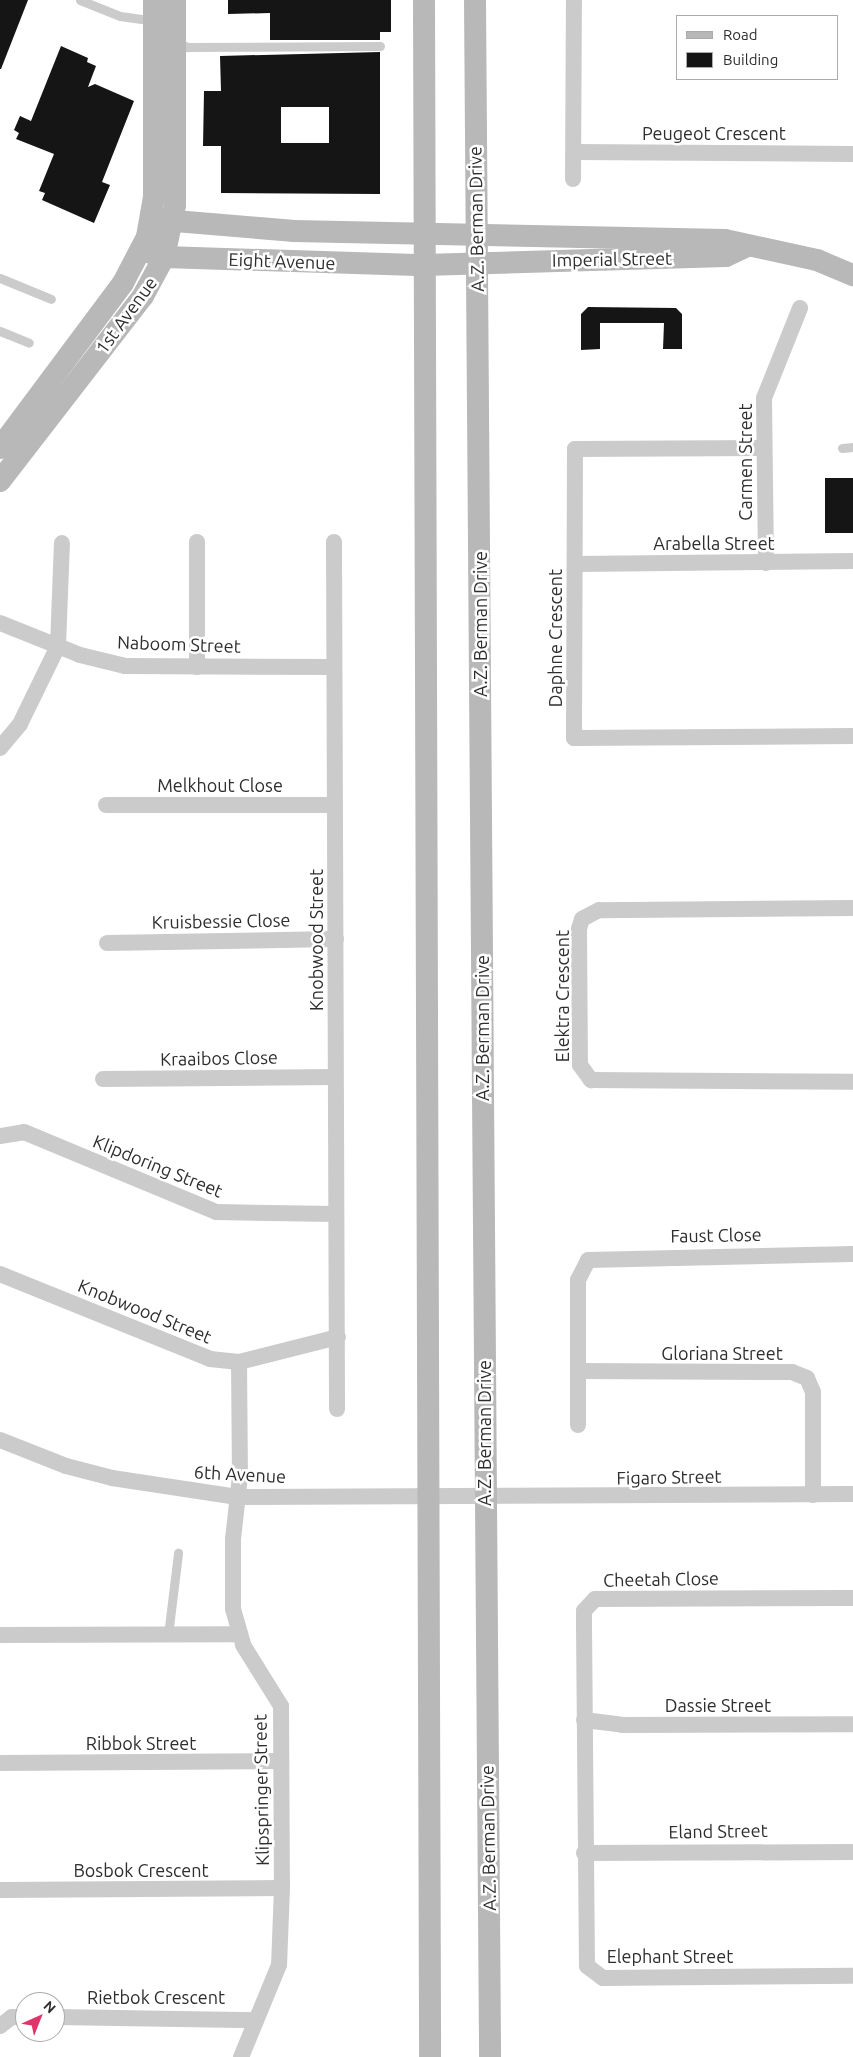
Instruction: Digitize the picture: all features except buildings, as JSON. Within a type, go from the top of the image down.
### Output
[{"type":"main road","name":"1st Avenue","points":[[0,448],[162,221],[175,41],[175,0]]},
{"type":"main road","points":[[424,0],[423,233],[430,1498],[430,2057]]},
{"type":"main road","name":"A.Z. Berman Drive","points":[[475,0],[490,2057]]},
{"type":"main road","name":"1st Avenue","points":[[0,481],[143,296],[164,257],[154,10]]},
{"type":"main road","name":"Eight Avenue","points":[[162,221],[476,234]]},
{"type":"main road","name":"Imperial Street","points":[[476,234],[725,240],[745,247],[808,258],[853,275]]},
{"type":"main road","name":"Imperial Street","points":[[424,264],[726,256],[745,247]]},
{"type":"main road","name":"Eight Avenue","points":[[142,250],[164,257],[424,264]]},
{"type":"street","points":[[573,179],[574,0]]},
{"type":"street","name":"Peugeot Crescent","points":[[574,152],[853,154]]},
{"type":"street","name":"Carmen Street","points":[[766,563],[764,448],[766,386],[800,308]]},
{"type":"street","name":"Daphne Crescent","points":[[764,448],[575,449],[574,738],[853,736]]},
{"type":"street","points":[[197,542],[197,667]]},
{"type":"street","name":"Knobwood Street","points":[[334,542],[337,1408]]},
{"type":"street","points":[[0,748],[20,724],[58,646],[62,543]]},
{"type":"street","name":"Arabella Street","points":[[575,564],[853,561]]},
{"type":"street","name":"Naboom Street","points":[[0,623],[58,646],[125,666],[334,667]]},
{"type":"street","name":"Melkhout Close","points":[[106,805],[335,804]]},
{"type":"street","name":"Elektra Crescent","points":[[853,908],[599,910],[582,919],[579,929],[580,1065],[591,1080],[853,1082]]},
{"type":"street","name":"Kruisbessie Close","points":[[107,943],[336,939]]},
{"type":"street","name":"Kraaibos Close","points":[[103,1080],[335,1077]]},
{"type":"street","name":"Klipdoring Street","points":[[0,1136],[24,1132],[221,1213],[336,1214]]},
{"type":"street","name":"Faust Close","points":[[578,1371],[578,1280],[582,1266],[595,1257],[853,1254]]},
{"type":"street","name":"Knobwood Street","points":[[0,1274],[210,1359],[239,1362],[338,1337]]},
{"type":"street","name":"Klipspringer Street","points":[[239,1362],[238,1497],[233,1609],[240,1634],[280,1706],[282,1888],[282,1951],[241,2057]]},
{"type":"street","points":[[578,1371],[578,1424]]},
{"type":"street","name":"Gloriana Street","points":[[578,1371],[792,1372],[807,1378],[813,1392],[813,1495]]},
{"type":"street","name":"6th Avenue","points":[[0,1440],[66,1466],[112,1478],[238,1497],[485,1499]]},
{"type":"street","name":"Figaro Street","points":[[485,1499],[853,1494]]},
{"type":"street","name":"Cheetah Close","points":[[584,1720],[584,1610],[595,1600],[853,1598]]},
{"type":"street","points":[[0,1635],[240,1634]]},
{"type":"street","name":"Dassie Street","points":[[584,1720],[622,1725],[853,1724]]},
{"type":"street","name":"Elephant Street","points":[[584,1720],[584,1958],[595,1975],[853,1976]]},
{"type":"street","name":"Ribbok Street","points":[[0,1763],[281,1761]]},
{"type":"street","name":"Eland Street","points":[[584,1853],[853,1852]]},
{"type":"street","name":"Bosbok Crescent","points":[[0,1890],[282,1888]]},
{"type":"street","points":[[0,2026],[12,2017],[15,2017]]},
{"type":"street","name":"Rietbok Crescent","points":[[65,2017],[256,2020]]},
{"type":"lane","points":[[80,0],[120,16],[154,10],[175,41],[187,47],[380,46]]},
{"type":"lane","points":[[0,278],[51,299]]},
{"type":"lane","points":[[0,331],[29,343]]},
{"type":"lane","points":[[842,448],[853,447]]},
{"type":"lane","points":[[168,1635],[178,1554]]}]
